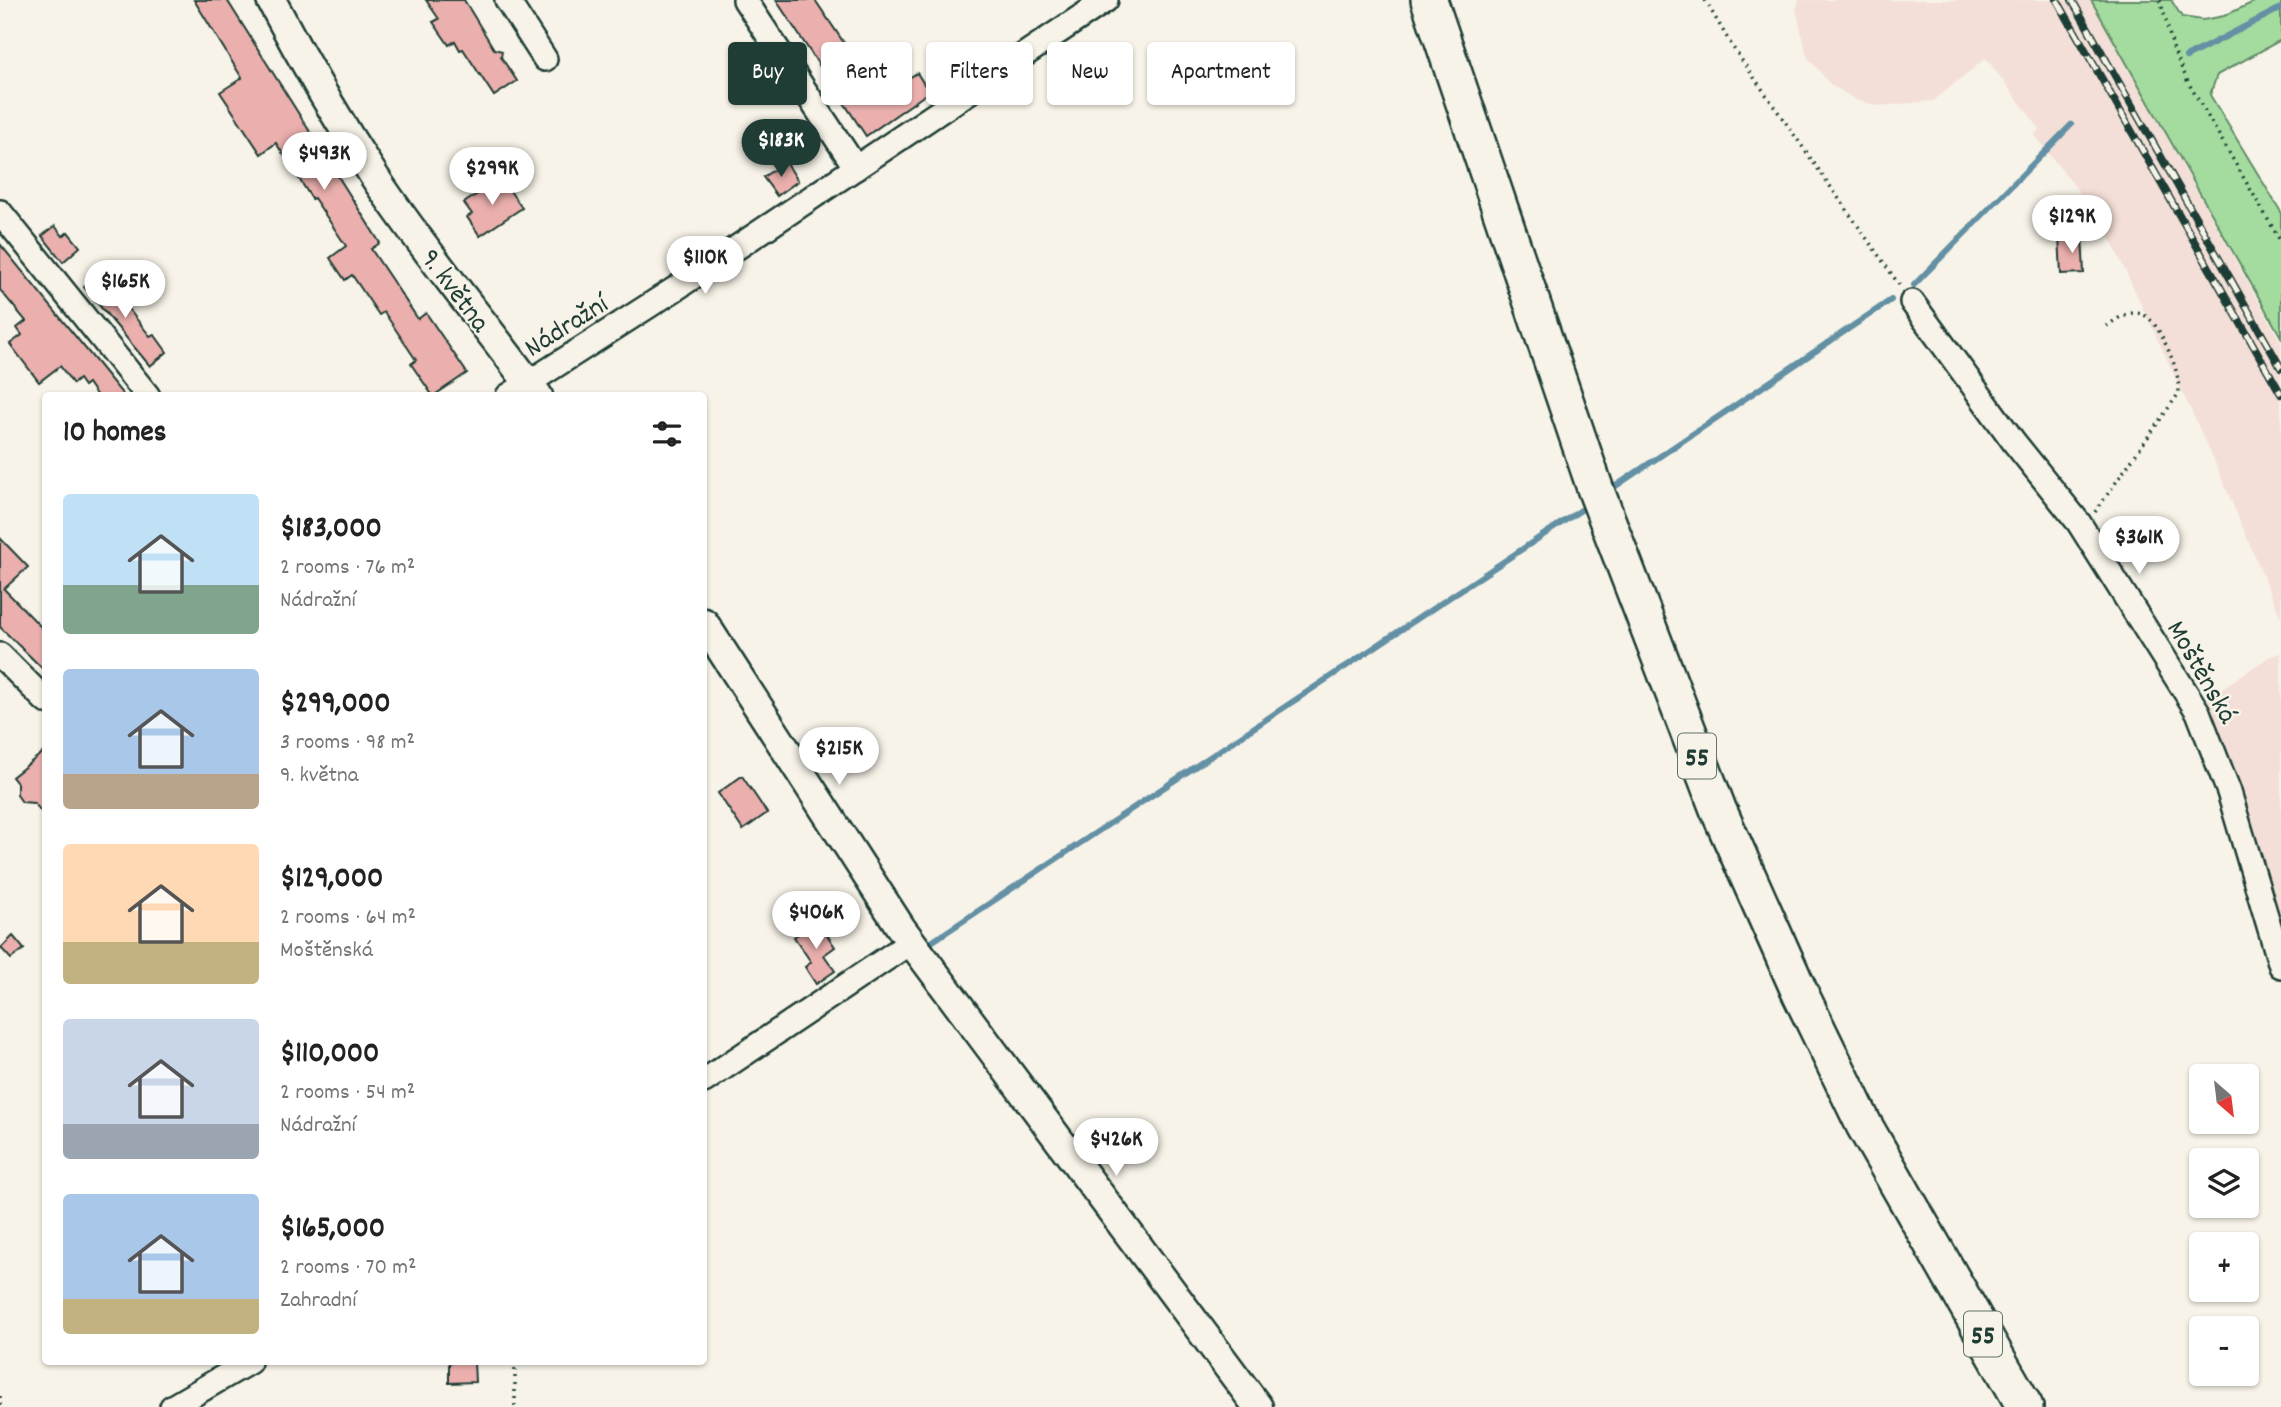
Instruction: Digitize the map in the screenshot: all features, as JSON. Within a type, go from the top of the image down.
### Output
[{"type":"main road","name":"55","points":[[1429,0],[1600,501],[1718,808],[1800,993],[1883,1160],[2025,1407]]},
{"type":"street","name":"9. května","points":[[271,0],[321,90],[376,178],[525,391]]},
{"type":"street","points":[[507,0],[545,59]]},
{"type":"street","points":[[745,0],[856,168]]},
{"type":"street","name":"Nádražní","points":[[525,391],[1106,0]]},
{"type":"street","points":[[0,212],[145,392]]},
{"type":"street","name":"Moštěnská","points":[[1912,302],[2014,442],[2079,523],[2198,712],[2228,792],[2281,966]]},
{"type":"street","points":[[707,628],[911,942],[1258,1407]]},
{"type":"street","points":[[0,655],[42,697]]},
{"type":"street","points":[[707,1077],[911,942]]},
{"type":"street","points":[[172,1407],[207,1397],[245,1365]]},
{"type":"path","points":[[1706,0],[1732,46],[1912,302]]},
{"type":"path","points":[[2160,0],[2174,51],[2188,82],[2281,242]]},
{"type":"path","points":[[2079,523],[2100,505],[2179,393],[2179,374],[2161,332],[2151,317],[2132,312],[2107,326]]},
{"type":"path","points":[[515,1365],[515,1407]]},
{"type":"path","points":[[0,1396],[0,1407]]},
{"type":"shaded area","points":[[1799,0],[2091,0],[2281,342],[2281,618],[2211,453],[2102,221],[2034,135],[2040,129],[1986,58],[1933,101],[1879,106],[1856,100],[1830,84],[1807,56],[1796,9]]},
{"type":"shaded area","points":[[2281,653],[2281,929],[2200,703],[2269,657]]},
{"type":"green space","points":[[2091,0],[2171,0],[2182,17],[2203,20],[2224,16],[2258,0],[2281,0],[2281,40],[2217,75],[2210,95],[2281,212],[2281,337]]},
{"type":"building","points":[[194,0],[227,0],[380,243],[371,249],[418,319],[426,313],[467,373],[439,392],[430,392],[411,364],[416,360],[384,312],[379,315],[352,275],[345,280],[330,258],[346,246],[276,143],[261,154],[220,92],[242,78]]},
{"type":"building","points":[[426,0],[464,0],[494,49],[502,51],[501,57],[517,81],[494,96],[463,49],[460,50],[455,41],[449,45],[433,22],[439,19]]},
{"type":"building","points":[[776,0],[815,0],[843,42],[821,42],[821,68],[807,47],[807,42],[804,42]]},
{"type":"building","points":[[917,73],[926,87],[926,94],[912,104],[912,76]]},
{"type":"building","points":[[845,105],[910,105],[866,136]]},
{"type":"building","points":[[786,162],[798,181],[777,196],[763,177]]},
{"type":"building","points":[[501,178],[522,208],[480,236],[467,217],[472,214],[464,203]]},
{"type":"building","points":[[55,226],[63,236],[68,232],[80,247],[63,262],[42,236]]},
{"type":"building","points":[[2082,235],[2084,273],[2061,274],[2059,236]]},
{"type":"building","points":[[0,244],[121,392],[94,392],[88,383],[84,386],[79,379],[73,384],[60,366],[39,382],[10,344],[22,335],[17,328],[26,321],[0,290]]},
{"type":"building","points":[[100,273],[150,336],[154,334],[167,352],[150,366],[84,287]]},
{"type":"building","points":[[0,538],[28,567],[4,589],[42,628],[42,668],[0,627]]},
{"type":"building","points":[[42,753],[42,812],[34,803],[22,802],[17,795],[17,783],[12,777]]},
{"type":"building","points":[[742,776],[767,813],[743,830],[718,793]]},
{"type":"building","points":[[818,921],[835,947],[824,955],[835,971],[816,984],[805,967],[811,962],[794,937],[799,933],[800,926],[808,927]]},
{"type":"building","points":[[13,936],[24,949],[11,959],[1,948]]},
{"type":"building","points":[[449,1365],[474,1365],[475,1382],[449,1383]]},
{"type":"waterway","points":[[2186,57],[2281,8]]},
{"type":"waterway","points":[[1914,285],[2071,125]]},
{"type":"waterway","points":[[1607,492],[1891,300]]},
{"type":"waterway","points":[[927,945],[1590,504]]},
{"type":"railway","points":[[2057,0],[2281,394]]},
{"type":"railway","points":[[2072,0],[2281,368]]}]
